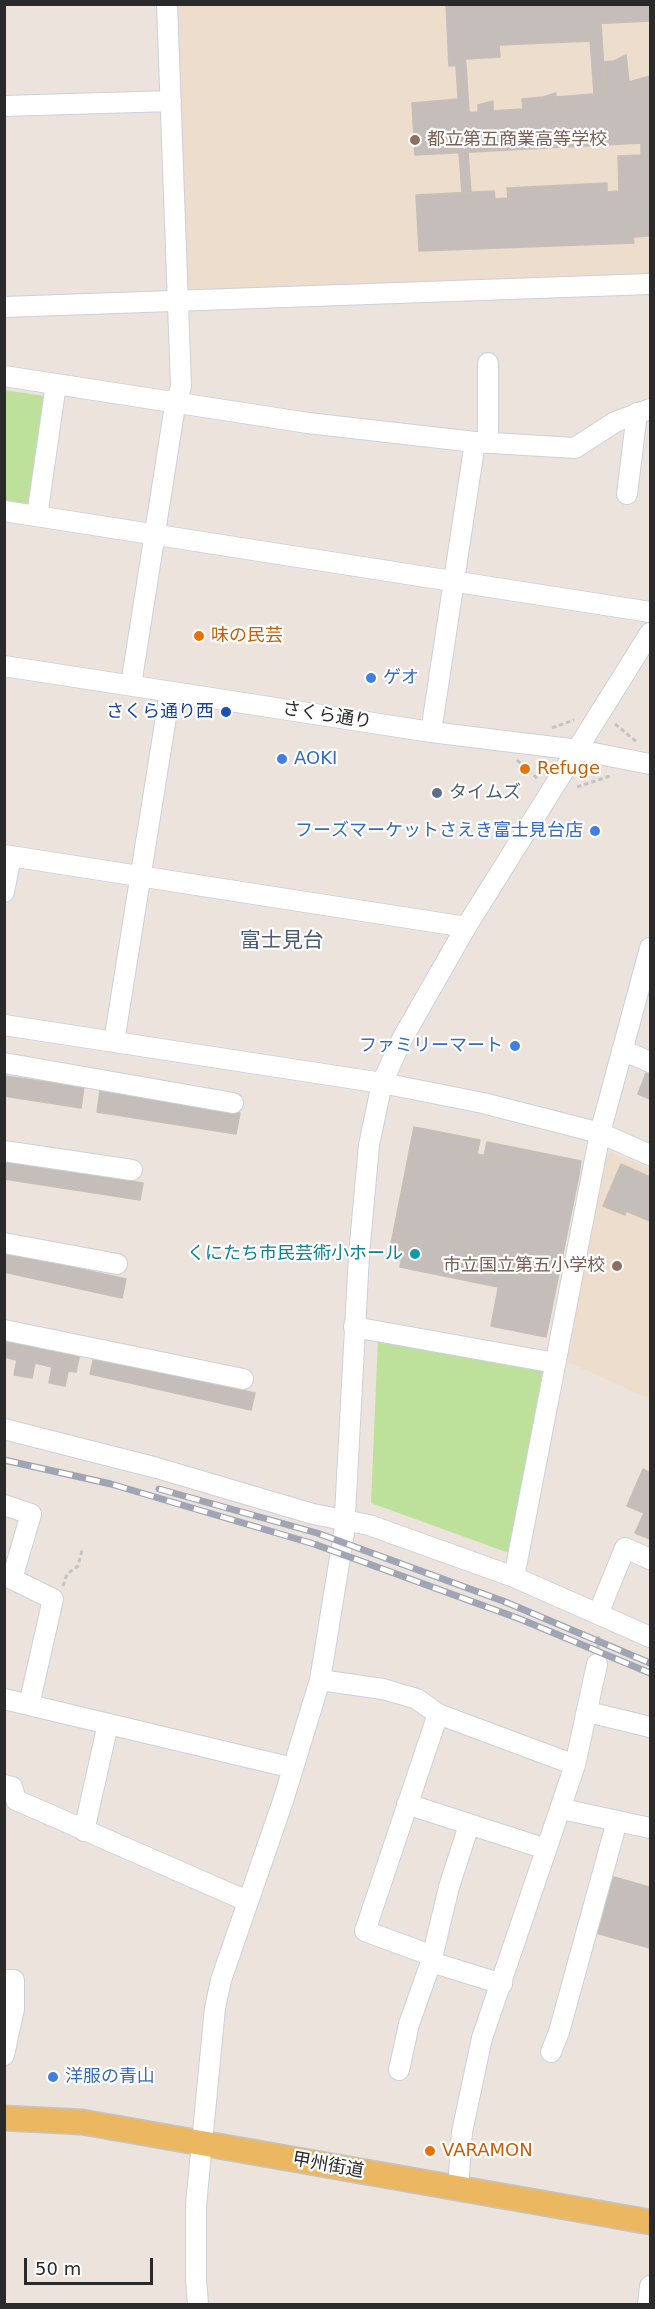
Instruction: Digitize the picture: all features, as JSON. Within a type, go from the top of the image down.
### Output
[{"type":"main road","name":"甲州街道","points":[[4,2118],[82,2122],[203,2146],[651,2222]]},
{"type":"street","points":[[131,685],[174,412],[181,386],[167,4]]},
{"type":"street","points":[[4,106],[171,101]]},
{"type":"street","points":[[4,308],[651,284]]},
{"type":"street","points":[[431,732],[454,581],[481,443],[488,363]]},
{"type":"street","points":[[4,376],[308,423],[481,443],[575,448],[615,422],[644,411]]},
{"type":"street","points":[[37,516],[56,384]]},
{"type":"street","points":[[627,494],[644,411]]},
{"type":"street","points":[[4,511],[651,612]]},
{"type":"street","points":[[198,2304],[196,2205],[215,2008],[221,1980],[293,1768],[320,1680],[344,1518],[354,1327],[369,1145],[381,1083],[402,1039],[466,927],[651,633]]},
{"type":"street","name":"さくら通り","points":[[4,666],[431,732],[578,750],[651,764]]},
{"type":"street","points":[[114,1041],[170,692]]},
{"type":"street","points":[[4,892],[8,856],[466,927]]},
{"type":"street","points":[[514,1577],[600,1133],[649,961]]},
{"type":"street","points":[[4,1024],[381,1083],[483,1103],[600,1133],[651,1155]]},
{"type":"street","points":[[622,1050],[651,1062]]},
{"type":"street","points":[[4,1063],[233,1103]]},
{"type":"street","points":[[4,1151],[132,1170]]},
{"type":"street","points":[[4,1243],[117,1264]]},
{"type":"street","points":[[354,1327],[555,1363]]},
{"type":"street","points":[[4,1330],[243,1379]]},
{"type":"street","points":[[4,1429],[157,1468],[313,1514],[344,1518],[514,1577],[651,1637]]},
{"type":"street","points":[[4,1505],[31,1514],[12,1579],[53,1599],[29,1705]]},
{"type":"street","points":[[599,1614],[625,1548],[651,1559]]},
{"type":"street","points":[[458,2189],[462,2132],[482,2038],[546,1849],[562,1809],[588,1712],[597,1664]]},
{"type":"street","points":[[320,1680],[383,1689],[417,1700],[438,1714],[575,1765]]},
{"type":"street","points":[[4,1699],[293,1768]]},
{"type":"street","points":[[588,1712],[651,1727]]},
{"type":"street","points":[[438,1714],[365,1931],[501,1984]]},
{"type":"street","points":[[84,1831],[108,1724]]},
{"type":"street","points":[[4,1785],[12,1787],[16,1800],[247,1901]]},
{"type":"street","points":[[407,1804],[546,1849]]},
{"type":"street","points":[[562,1809],[651,1828]]},
{"type":"street","points":[[550,2052],[559,2032],[617,1821]]},
{"type":"street","points":[[399,2070],[409,2024],[469,1825]]},
{"type":"street","points":[[4,1980],[14,1980],[14,2009],[4,2055]]},
{"type":"street","points":[[648,2304],[651,2286]]},
{"type":"path","points":[[551,728],[584,717]]},
{"type":"path","points":[[615,723],[630,736]]},
{"type":"path","points":[[572,788],[604,777],[618,776]]},
{"type":"path","points":[[53,1599],[61,1591],[67,1574],[78,1566],[82,1550]]},
{"type":"path","points":[[597,1664],[599,1614]]},
{"type":"shaded area","name":"都立第五商業高等学校","points":[[174,5],[650,5],[650,276],[190,294],[185,286]]},
{"type":"shaded area","name":"市立国立第五小学校","points":[[611,1153],[650,1169],[650,1399],[567,1362],[603,1157]]},
{"type":"green space","points":[[4,390],[44,396],[27,512],[5,508]]},
{"type":"green space","points":[[378,1339],[543,1369],[509,1553],[371,1503]]},
{"type":"building","points":[[446,4],[650,4],[650,21],[589,24],[590,41],[499,45],[500,57],[465,59],[466,65],[449,66]]},
{"type":"building","points":[[601,23],[606,102],[556,105],[556,97],[594,94],[589,24]]},
{"type":"building","points":[[626,55],[629,82],[650,76],[650,236],[633,237],[634,243],[419,251],[416,195],[494,191],[495,199],[508,198],[507,188],[607,183],[607,192],[619,191],[618,156],[641,155],[641,143],[415,155],[412,103],[458,99],[459,113],[478,112],[478,105],[493,101],[493,111],[523,109],[522,99],[556,93],[556,105],[606,102],[603,62],[614,61]]},
{"type":"building","points":[[466,65],[469,112],[459,113],[456,66]]},
{"type":"building","points":[[459,152],[468,152],[471,193],[462,193]]},
{"type":"building","points":[[646,1073],[650,1075],[650,1099],[638,1094]]},
{"type":"building","points":[[4,1076],[84,1087],[81,1108],[4,1096]]},
{"type":"building","points":[[100,1090],[240,1113],[236,1134],[97,1112]]},
{"type":"building","points":[[414,1127],[480,1140],[477,1154],[425,1144],[403,1252],[390,1249]]},
{"type":"building","points":[[487,1142],[581,1161],[579,1175],[484,1156]]},
{"type":"building","points":[[425,1144],[477,1154],[459,1248],[406,1237]]},
{"type":"building","points":[[477,1154],[579,1175],[560,1268],[459,1248]]},
{"type":"building","points":[[4,1162],[143,1183],[140,1200],[4,1179]]},
{"type":"building","points":[[621,1164],[650,1177],[650,1221],[626,1211],[625,1215],[603,1206]]},
{"type":"building","points":[[406,1237],[531,1262],[528,1277],[501,1273],[498,1287],[400,1267]]},
{"type":"building","points":[[4,1252],[126,1279],[122,1298],[4,1272]]},
{"type":"building","points":[[531,1262],[560,1268],[546,1337],[491,1326],[501,1273],[528,1277]]},
{"type":"building","points":[[4,1338],[80,1353],[76,1372],[68,1371],[65,1386],[49,1383],[52,1367],[35,1363],[32,1378],[14,1375],[17,1360],[4,1357]]},
{"type":"building","points":[[94,1357],[255,1393],[251,1410],[90,1374]]},
{"type":"building","points":[[643,1469],[650,1473],[650,1539],[635,1533],[644,1513],[627,1506]]},
{"type":"building","points":[[614,1877],[649,1887],[650,1948],[592,1932],[607,1878],[613,1880]]},
{"type":"railway","points":[[4,1460],[111,1484],[314,1544],[520,1619],[650,1673]]},
{"type":"railway","points":[[159,1489],[317,1533],[503,1601],[650,1663]]},
{"type":"place","name":"都立第五商業高等学校","points":[[415,140]]},
{"type":"place","name":"味の民芸","points":[[199,636]]},
{"type":"place","name":"ゲオ","points":[[371,678]]},
{"type":"place","name":"さくら通り西","points":[[226,712]]},
{"type":"place","name":"AOKI","points":[[282,759]]},
{"type":"place","name":"Refuge","points":[[525,769]]},
{"type":"place","name":"タイムズ","points":[[437,793]]},
{"type":"place","name":"フーズマーケットさえき富士見台店","points":[[595,831]]},
{"type":"place","name":"ファミリーマート","points":[[515,1046]]},
{"type":"place","name":"くにたち市民芸術小ホール","points":[[415,1254]]},
{"type":"place","name":"市立国立第五小学校","points":[[617,1266]]},
{"type":"place","name":"洋服の青山","points":[[53,2077]]},
{"type":"place","name":"VARAMON","points":[[430,2151]]},
{"type":"district","name":"富士見台","points":[[282,942]]}]
